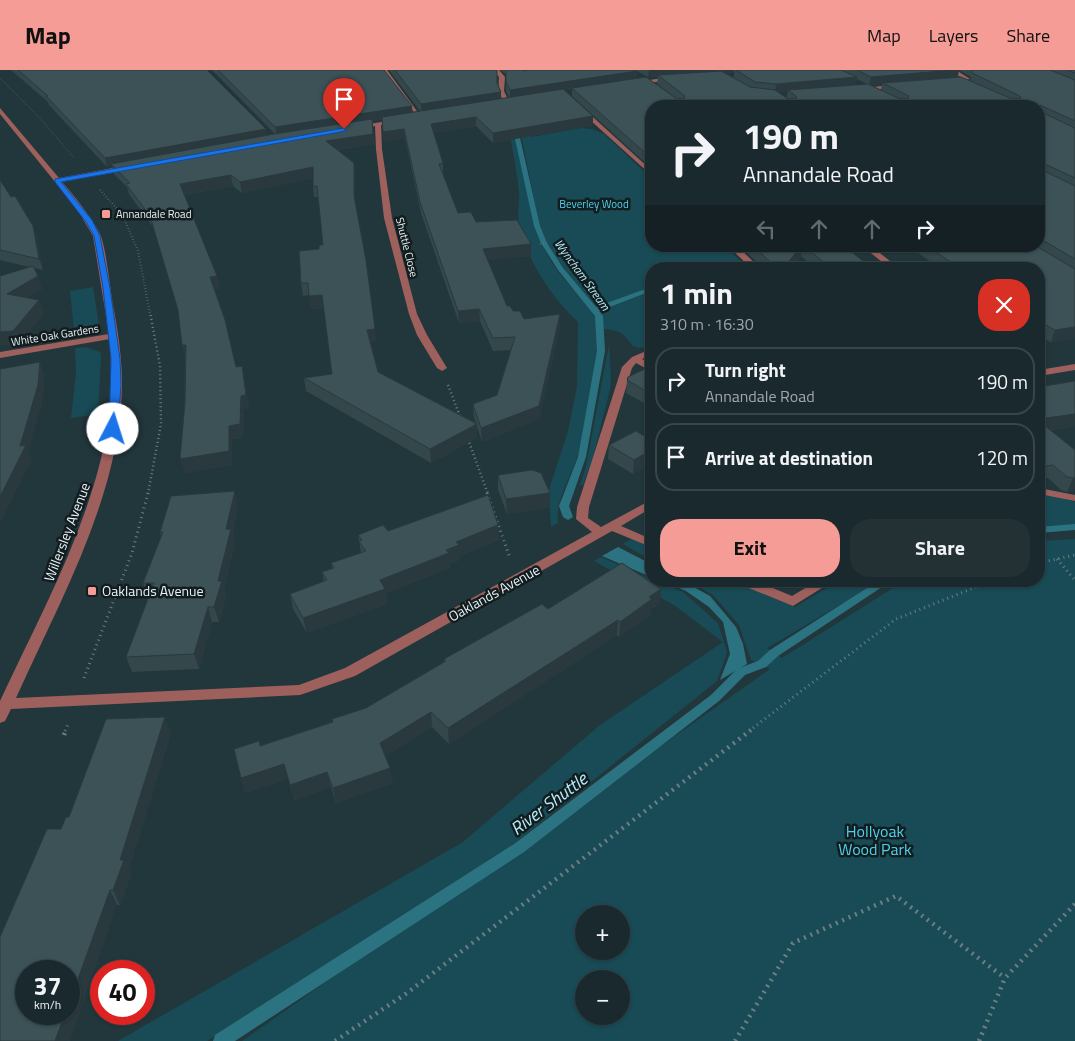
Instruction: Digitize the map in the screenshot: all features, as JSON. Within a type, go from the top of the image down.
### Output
[{"type":"street","points":[[384,70],[420,117]]},
{"type":"street","points":[[496,70],[502,77],[500,90],[507,103]]},
{"type":"street","points":[[942,83],[960,82],[968,79],[952,70]]},
{"type":"street","points":[[636,75],[653,86]]},
{"type":"street","points":[[628,84],[679,78]]},
{"type":"street","points":[[853,81],[877,93]]},
{"type":"street","points":[[960,82],[969,86]]},
{"type":"street","points":[[850,90],[905,86]]},
{"type":"street","points":[[496,105],[518,102]]},
{"type":"street","points":[[574,104],[645,168]]},
{"type":"street","name":"Willersley Avenue","points":[[0,110],[90,222],[97,236],[114,336],[116,384],[113,429],[101,485],[81,542],[3,710]]},
{"type":"street","points":[[412,118],[430,116]]},
{"type":"street","points":[[350,128],[404,120]]},
{"type":"street","points":[[0,124],[11,122]]},
{"type":"street","name":"Shuttle Close","points":[[378,124],[379,149],[388,218],[413,314],[422,335],[442,368]]},
{"type":"street","points":[[57,181],[136,166]]},
{"type":"street","points":[[739,252],[749,262]]},
{"type":"street","points":[[874,252],[887,262]]},
{"type":"street","name":"White Oak Gardens","points":[[0,355],[114,336]]},
{"type":"street","points":[[645,355],[635,359],[626,367],[583,507],[582,519],[645,541]]},
{"type":"street","points":[[635,359],[645,365]]},
{"type":"street","points":[[1045,372],[1075,367]]},
{"type":"street","points":[[1045,492],[1075,498]]},
{"type":"street","name":"Oaklands Avenue","points":[[3,710],[300,690],[350,672],[645,506]]},
{"type":"street","points":[[758,587],[793,602],[817,587]]},
{"type":"path","points":[[0,78],[40,118],[88,175]]},
{"type":"path","points":[[540,244],[548,243]]},
{"type":"path","points":[[442,368],[462,423]]},
{"type":"path","points":[[466,431],[502,528],[517,580]]},
{"type":"path","points":[[1045,562],[1075,555]]},
{"type":"path","points":[[1056,559],[1075,580]]},
{"type":"path","points":[[335,1041],[415,987],[896,619],[976,587]]},
{"type":"path","points":[[735,1041],[793,943],[896,896],[1005,978]]},
{"type":"path","points":[[979,1041],[1005,978],[1075,904]]},
{"type":"green space","name":"Beverley Wood","points":[[511,115],[531,137],[581,128],[592,129],[604,134],[645,172],[645,252],[731,252],[742,262],[645,262],[645,347],[633,346],[622,333],[604,329],[601,316],[566,275],[546,242],[539,224],[521,134]]},
{"type":"green space","points":[[517,133],[526,187],[540,239],[557,270],[590,308],[598,326],[599,336],[597,364],[579,450],[561,497],[558,523],[551,527],[549,490],[568,431],[577,387],[578,322],[558,301],[541,277],[522,237],[518,219],[518,185],[510,134]]},
{"type":"green space","points":[[93,287],[99,325],[91,332],[75,338],[70,291]]},
{"type":"green space","points":[[609,345],[610,389],[593,458],[583,485],[580,485],[586,466]]},
{"type":"green space","points":[[86,347],[100,352],[101,356],[98,414],[71,418],[76,373],[75,348]]},
{"type":"green space","points":[[1045,496],[1059,497],[1075,502],[1075,526],[1045,529]]},
{"type":"green space","points":[[633,538],[645,543],[645,557],[623,544]]},
{"type":"green space","name":"Hollyoak Wood Park","points":[[1075,539],[1075,1041],[242,1041],[770,669],[751,660],[739,625],[713,595],[699,587],[748,587],[795,607],[829,587],[871,587],[767,648],[782,658],[894,587],[1045,587],[1045,541]]},
{"type":"green space","points":[[601,557],[645,576],[645,587],[671,587],[683,592],[718,623],[727,653],[717,681],[511,846],[207,1041],[118,1041],[146,1025],[155,1025],[155,1020],[463,842],[600,725],[723,642],[674,605],[594,561]]},
{"type":"shaded area","points":[[618,547],[645,561],[645,574],[602,556]]},
{"type":"shaded area","points":[[676,587],[694,587],[710,596],[736,627],[743,644],[747,664],[720,680],[730,654],[723,622],[709,607],[686,591]]},
{"type":"building","points":[[18,70],[207,70],[266,129],[105,158],[46,96],[48,96]]},
{"type":"building","points":[[218,70],[384,70],[412,106],[275,127]]},
{"type":"building","points":[[395,70],[497,70],[497,83],[501,92],[421,104]]},
{"type":"building","points":[[506,70],[637,71],[510,90],[506,82]]},
{"type":"building","points":[[736,70],[841,70],[857,77],[776,84],[755,82]]},
{"type":"building","points":[[857,70],[954,70],[871,77]]},
{"type":"building","points":[[973,70],[1050,70],[1075,80],[1075,121],[1045,107],[1045,100],[645,100],[645,153],[572,88],[646,77],[677,99],[684,99],[685,96],[658,75],[721,71],[750,87],[775,90],[788,99],[795,99],[797,97],[788,90],[868,84],[900,99],[908,99],[909,96],[883,83],[961,77],[1012,99],[1021,99],[1020,96],[972,73]]},
{"type":"building","points":[[563,89],[593,116],[493,133],[476,117],[431,124],[443,163],[439,164],[458,213],[471,212],[476,222],[517,220],[531,244],[483,249],[507,306],[510,306],[513,311],[520,311],[524,319],[560,314],[539,406],[481,428],[473,404],[497,395],[515,337],[493,338],[479,309],[458,311],[420,202],[404,129],[383,132],[382,117]]},
{"type":"building","points":[[1045,114],[1075,128],[1075,178],[1045,164]]},
{"type":"building","points":[[372,119],[373,134],[326,141],[354,163],[354,196],[366,260],[375,329],[367,330],[378,372],[477,424],[430,449],[304,378],[332,374],[322,295],[309,296],[308,283],[301,283],[299,251],[319,249],[319,245],[323,245],[317,186],[313,187],[313,167],[240,182],[231,175],[180,184],[217,276],[210,277],[225,320],[236,367],[242,366],[246,395],[241,396],[240,424],[229,426],[229,451],[180,459],[185,402],[186,345],[182,345],[178,310],[150,216],[126,184],[130,183],[111,164],[274,134]]},
{"type":"building","points":[[1045,171],[1075,186],[1075,259],[1045,242]]},
{"type":"building","points":[[0,180],[11,197],[15,196],[33,226],[39,259],[0,250]]},
{"type":"building","points":[[1045,251],[1075,269],[1075,327],[1055,330],[1045,324],[1045,262],[951,262],[936,252]]},
{"type":"building","points":[[760,252],[797,252],[788,262],[770,262]]},
{"type":"building","points":[[811,252],[852,252],[864,262],[823,262]]},
{"type":"building","points":[[33,266],[38,276],[7,294],[39,300],[13,331],[0,332],[0,276]]},
{"type":"building","points":[[40,362],[38,385],[20,446],[26,445],[0,497],[0,369]]},
{"type":"building","points":[[645,369],[645,390],[627,380],[628,377]]},
{"type":"building","points":[[1075,381],[1075,414],[1045,418],[1045,386]]},
{"type":"building","points":[[1045,426],[1075,450],[1075,478],[1067,477],[1053,465],[1045,466]]},
{"type":"building","points":[[636,431],[645,436],[645,454],[634,460],[609,445]]},
{"type":"building","points":[[532,470],[541,473],[550,493],[506,499],[498,475]]},
{"type":"building","points":[[235,491],[226,529],[231,529],[218,581],[222,581],[214,607],[208,607],[194,654],[126,657],[154,583],[143,583],[163,532],[160,532],[171,496]]},
{"type":"building","points":[[488,495],[498,525],[456,542],[459,545],[446,550],[449,553],[380,580],[385,589],[303,618],[290,594],[327,580],[322,572],[334,568],[331,563],[366,551],[359,542],[362,540],[358,535],[383,525],[388,531]]},
{"type":"building","points":[[622,563],[645,578],[645,587],[658,587],[661,589],[649,597],[652,599],[620,622],[618,620],[448,728],[431,712],[380,743],[390,768],[333,788],[327,772],[290,785],[284,764],[241,778],[234,749],[259,741],[260,746],[333,722],[332,719],[366,708],[446,661],[444,659],[542,604],[548,609]]},
{"type":"building","points":[[165,717],[120,860],[124,860],[113,890],[110,890],[80,973],[80,960],[15,960],[15,1025],[61,1025],[55,1041],[0,1041],[0,937],[47,829],[61,829],[66,817],[69,817],[106,719]]},
{"type":"waterway","name":"Wyncham Stream","points":[[514,126],[537,226],[544,243],[560,269],[599,316],[601,351],[582,457],[564,506],[568,517]]},
{"type":"waterway","points":[[595,310],[645,291]]},
{"type":"waterway","name":"River Shuttle","points":[[1045,530],[1075,527]]},
{"type":"waterway","name":"River Shuttle","points":[[221,1041],[519,848],[715,698],[741,672],[762,664],[774,653],[877,587]]},
{"type":"place","name":"Annandale Road","points":[[106,214]]},
{"type":"place","name":"Oaklands Avenue","points":[[92,591]]},
{"type":"route","points":[[113,429],[116,359],[114,336],[97,236],[80,208],[57,181],[344,129]]}]
